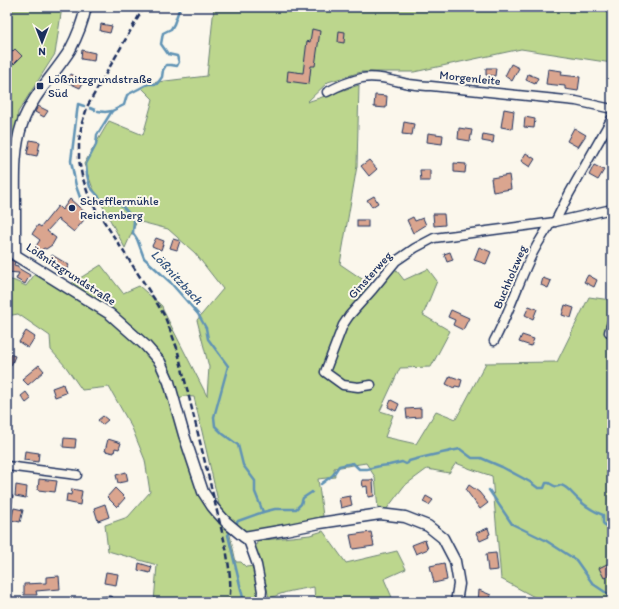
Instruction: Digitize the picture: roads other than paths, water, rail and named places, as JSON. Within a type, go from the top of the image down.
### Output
[{"type":"street","name":"Lößnitzgrundstraße","points":[[86,7],[78,32],[70,49],[29,109],[22,125],[11,177],[11,255],[110,314],[146,346],[160,362],[168,382],[203,492],[212,506],[244,537]]},
{"type":"street","name":"Morgenleite","points":[[327,92],[345,83],[363,78],[373,78],[416,85],[576,101],[612,109]]},
{"type":"street","name":"Buchholzweg","points":[[494,341],[529,260],[540,239],[553,223],[612,118]]},
{"type":"street","name":"Ginsterweg","points":[[371,385],[358,387],[343,385],[325,372],[343,325],[349,316],[374,290],[396,261],[415,248],[434,238],[553,223],[612,209]]},
{"type":"street","points":[[609,332],[612,322]]},
{"type":"street","points":[[7,466],[77,475]]},
{"type":"street","points":[[244,537],[380,514],[405,517],[428,526],[443,538],[455,561],[459,584],[456,602]]},
{"type":"street","points":[[244,537],[249,543],[257,565],[262,592],[261,602]]},
{"type":"street","points":[[93,602],[109,601]]},
{"type":"waterway","name":"Lößnitzbach","points":[[180,7],[171,29],[163,33],[161,44],[168,54],[177,56],[179,62],[177,66],[166,65],[163,70],[162,77],[157,84],[148,84],[127,95],[124,105],[112,111],[97,135],[96,145],[86,164],[87,175],[90,187],[101,199],[109,203],[119,203],[134,220],[133,233],[137,239],[144,258],[170,282],[198,314],[206,328],[208,339],[228,366],[214,417],[215,426],[238,445],[243,465],[255,481],[255,492],[263,512],[238,521],[235,525]]},
{"type":"waterway","points":[[82,203],[76,186],[71,161],[78,104],[84,106]]},
{"type":"waterway","points":[[90,108],[95,110]]},
{"type":"waterway","points":[[98,111],[112,111]]},
{"type":"waterway","points":[[321,484],[333,475],[339,466],[353,463],[359,469],[367,469],[402,462],[406,464],[415,459],[460,449],[472,458],[481,458],[502,467],[538,488],[544,488],[546,483],[555,486],[564,486],[587,507],[603,515],[603,523],[606,526],[612,526]]},
{"type":"waterway","points":[[489,490],[512,524],[545,540],[576,560],[593,584],[608,594],[612,601]]},
{"type":"waterway","points":[[263,512],[275,509],[296,509],[301,504],[303,498],[312,492]]},
{"type":"waterway","points":[[612,529],[610,533],[612,534]]},
{"type":"waterway","name":"Lößnitzbach","points":[[232,530],[228,535],[244,602]]},
{"type":"railway","points":[[144,7],[88,105],[82,123],[79,141],[79,160],[82,176],[92,203],[164,315],[177,348],[226,548],[230,582],[229,602]]},
{"type":"place","name":"Lößnitzgrundstraße Süd","points":[[40,86]]},
{"type":"place","name":"Schefflermühle Reichenberg","points":[[72,208]]}]
